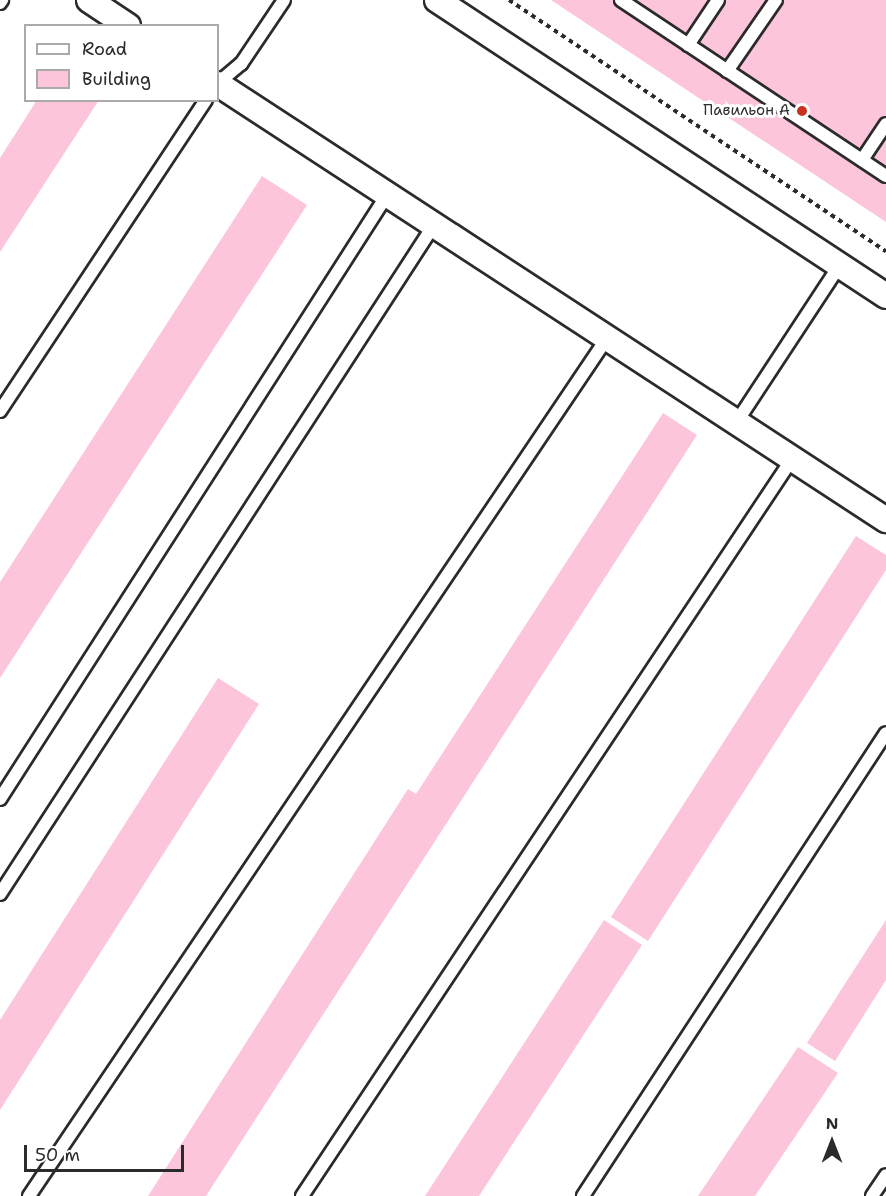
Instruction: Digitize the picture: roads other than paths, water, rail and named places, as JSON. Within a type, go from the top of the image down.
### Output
[{"type":"street","points":[[89,0],[125,24]]},
{"type":"street","points":[[437,0],[886,296]]},
{"type":"street","points":[[219,84],[886,520]]},
{"type":"lane","points":[[219,82],[241,64],[284,0]]},
{"type":"lane","points":[[688,45],[718,0]]},
{"type":"lane","points":[[727,71],[776,0]]},
{"type":"lane","points":[[628,2],[688,45],[886,176]]},
{"type":"lane","points":[[0,411],[205,102]]},
{"type":"lane","points":[[862,160],[886,124]]},
{"type":"lane","points":[[0,799],[387,195]]},
{"type":"lane","points":[[0,894],[434,225]]},
{"type":"lane","points":[[736,423],[840,266]]},
{"type":"lane","points":[[29,1196],[607,338]]},
{"type":"lane","points":[[302,1196],[792,459]]},
{"type":"lane","points":[[583,1196],[886,733]]},
{"type":"lane","points":[[873,1196],[886,1175]]},
{"type":"place","name":"Павильон А","points":[[802,111]]}]
